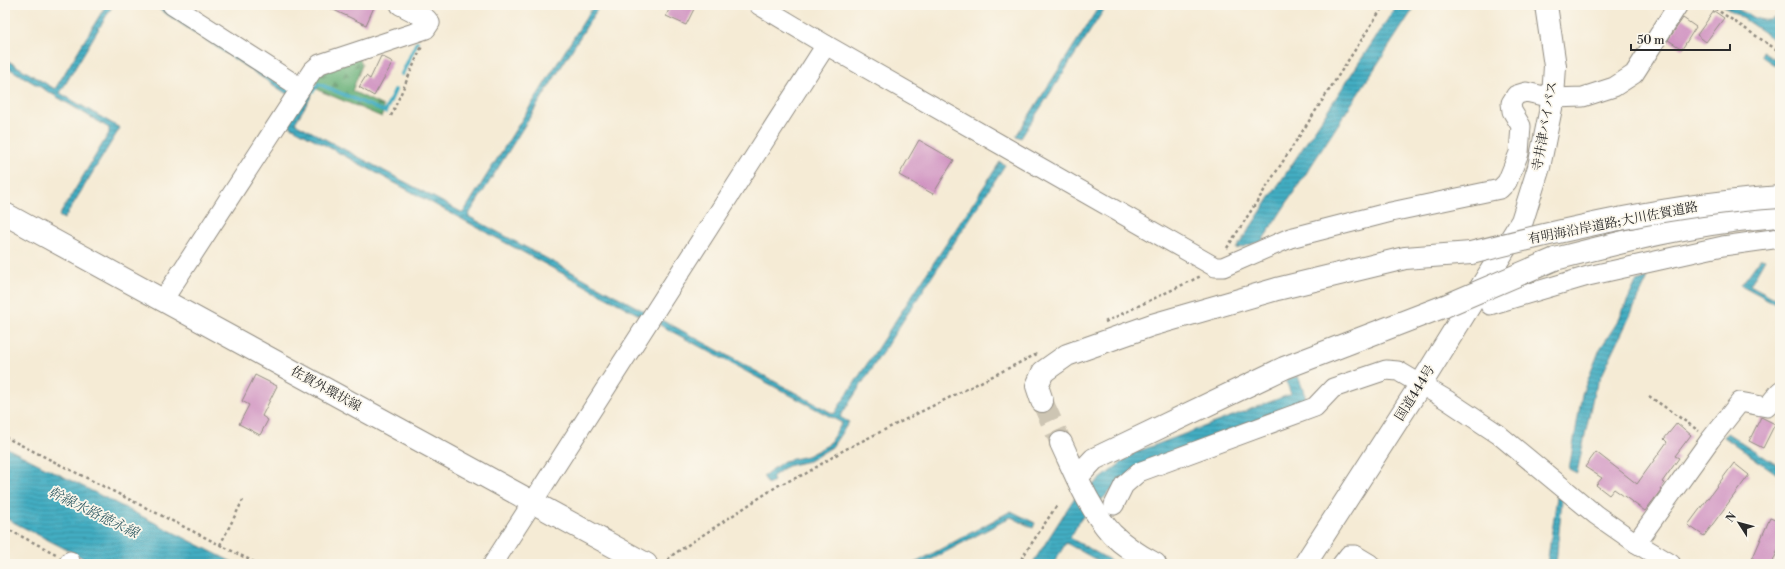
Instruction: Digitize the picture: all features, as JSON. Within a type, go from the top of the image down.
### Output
[{"type":"main road","name":"寺井津バイパス","points":[[1522,221],[1539,167],[1553,98],[1555,66],[1546,5]]},
{"type":"main road","name":"有明海沿岸道路;大川佐賀道路","points":[[1042,401],[1037,386],[1043,372],[1067,355],[1144,328],[1277,288],[1405,258],[1471,253],[1548,233],[1663,211],[1780,197]]},
{"type":"main road","name":"佐賀外環状線","points":[[5,214],[646,564]]},
{"type":"main road","name":"有明海沿岸道路;大川佐賀道路","points":[[1077,477],[1094,459],[1284,368],[1445,306],[1556,259],[1663,233],[1756,218],[1780,216]]},
{"type":"main road","name":"国道444号","points":[[1305,564],[1421,384],[1522,221]]},
{"type":"main road","points":[[1061,443],[1100,520],[1113,535],[1155,564]]},
{"type":"street","points":[[172,5],[301,88]]},
{"type":"street","points":[[163,300],[312,70],[320,64],[426,29],[430,23],[427,18],[400,5]]},
{"type":"street","points":[[759,5],[826,45],[1215,267],[1223,267],[1290,238],[1390,212],[1500,188],[1507,182],[1519,153],[1521,126],[1512,111],[1511,103],[1516,95],[1526,92],[1553,98],[1583,97],[1614,87],[1634,74],[1678,5]]},
{"type":"street","points":[[493,564],[826,45]]},
{"type":"street","points":[[1490,305],[1588,276],[1723,246],[1780,238]]},
{"type":"street","points":[[1114,505],[1124,485],[1139,472],[1315,407],[1333,388],[1386,370],[1398,371],[1421,384],[1498,434],[1596,515],[1636,543],[1671,564]]},
{"type":"street","points":[[1636,543],[1710,440],[1740,402],[1767,407],[1780,391]]},
{"type":"street","points":[[1342,564],[1349,555],[1355,555],[1370,564]]},
{"type":"path","points":[[1102,323],[1195,280],[1215,267],[1384,5]]},
{"type":"path","points":[[1710,5],[1780,52]]},
{"type":"path","points":[[391,116],[426,38],[426,29]]},
{"type":"path","points":[[664,564],[671,556],[779,485],[805,474],[844,450],[1037,354]]},
{"type":"path","points":[[1649,396],[1710,440]]},
{"type":"path","points":[[5,437],[258,564]]},
{"type":"path","points":[[220,545],[243,500]]},
{"type":"path","points":[[1018,564],[1057,505]]},
{"type":"path","points":[[5,528],[69,563]]},
{"type":"green space","points":[[359,57],[362,65],[352,91],[383,106],[382,117],[318,90],[315,76]]},
{"type":"water","points":[[106,5],[113,5],[60,93],[120,128],[64,219],[59,216],[109,133],[109,128],[5,66],[5,59],[55,89]]},
{"type":"water","points":[[153,5],[161,5],[293,92],[290,96]]},
{"type":"water","points":[[594,5],[600,5],[468,216],[646,312],[643,317],[286,123],[306,92],[312,95],[295,123],[463,213]]},
{"type":"water","points":[[1100,5],[1107,5],[1021,138],[1016,136]]},
{"type":"water","points":[[1397,5],[1416,5],[1262,241],[1236,249]]},
{"type":"water","points":[[1723,5],[1730,6],[1760,19],[1767,20],[1774,18],[1780,13],[1780,32],[1775,40]]},
{"type":"water","points":[[1762,51],[1780,62],[1780,69],[1761,56]]},
{"type":"water","points":[[1000,162],[1005,165],[840,417],[849,422],[832,447],[809,461],[787,466],[772,477],[774,481],[768,484],[763,476],[784,461],[807,456],[828,445],[842,423],[656,323],[659,318],[834,414]]},
{"type":"water","points":[[1761,258],[1765,259],[1750,285],[1780,301],[1780,306],[1741,285]]},
{"type":"water","points":[[1648,278],[1594,392],[1577,473],[1569,469],[1582,394],[1600,349],[1618,321],[1636,282]]},
{"type":"water","points":[[1298,376],[1307,401],[1113,489],[1081,519],[1070,538],[1117,564],[1104,564],[1066,543],[1053,564],[1032,564],[1073,500],[1134,453],[1291,394],[1286,381]]},
{"type":"water","points":[[1727,433],[1780,467],[1780,476],[1724,437]]},
{"type":"water","name":"幹線水路徳永線","points":[[5,447],[236,564],[95,564],[5,518]]},
{"type":"water","points":[[1557,497],[1562,500],[1556,564],[1547,564]]},
{"type":"water","points":[[1011,511],[1035,523],[1033,528],[1011,517],[923,564],[913,564]]},
{"type":"building","points":[[323,5],[375,5],[366,25]]},
{"type":"building","points":[[671,5],[696,5],[686,25],[666,16]]},
{"type":"building","points":[[1714,11],[1724,18],[1706,42],[1697,35]]},
{"type":"building","points":[[1683,18],[1696,27],[1682,49],[1668,40]]},
{"type":"building","points":[[381,56],[393,62],[374,96],[359,87],[366,76],[370,79]]},
{"type":"building","points":[[919,140],[954,160],[933,194],[899,175]]},
{"type":"building","points":[[255,375],[277,386],[262,416],[268,420],[260,435],[239,424],[249,405],[242,401]]},
{"type":"building","points":[[1761,417],[1775,424],[1763,448],[1749,441]]},
{"type":"building","points":[[1677,423],[1691,435],[1675,456],[1679,458],[1662,482],[1664,483],[1660,489],[1661,490],[1645,511],[1614,489],[1609,495],[1596,485],[1602,478],[1585,467],[1596,452],[1637,484],[1667,442],[1664,439]]},
{"type":"building","points":[[1734,463],[1749,475],[1704,536],[1688,525]]},
{"type":"building","points":[[1770,518],[1780,522],[1780,545],[1772,564],[1750,564]]},
{"type":"waterway","points":[[402,74],[417,42]]},
{"type":"waterway","points":[[309,94],[319,84],[385,112],[395,90]]},
{"type":"tunnel","points":[[1042,401],[1061,443]]}]
